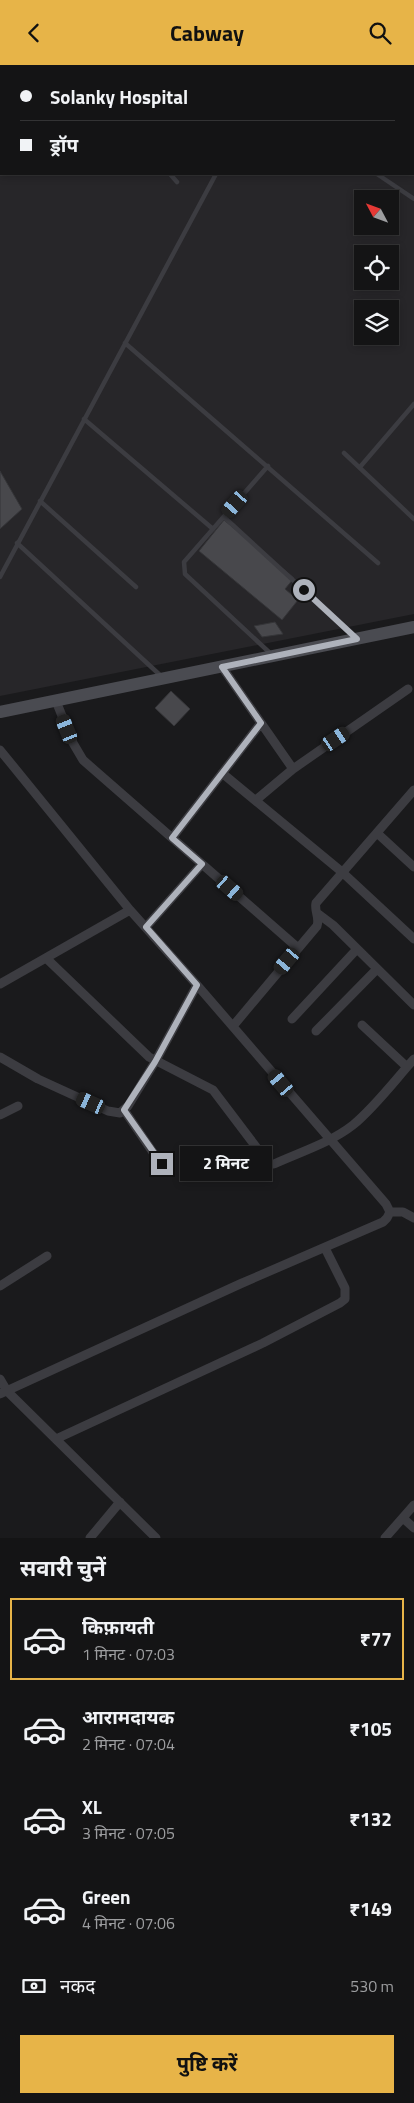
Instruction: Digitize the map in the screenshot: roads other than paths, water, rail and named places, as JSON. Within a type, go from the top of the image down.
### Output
[{"type":"street","points":[[0,712],[414,627]]},
{"type":"street","points":[[222,667],[293,769]]},
{"type":"street","points":[[256,800],[293,769],[408,689]]},
{"type":"street","points":[[56,701],[73,743],[83,760],[298,948]]},
{"type":"street","points":[[172,838],[261,723]]},
{"type":"street","points":[[0,750],[130,910],[233,1026],[386,1204],[390,1212],[388,1218],[382,1222],[240,1284],[3,1393]]},
{"type":"street","points":[[222,773],[342,872],[414,939]]},
{"type":"street","points":[[233,1026],[317,926],[319,919],[314,907],[316,903],[412,796]]},
{"type":"street","points":[[377,833],[414,867]]},
{"type":"street","points":[[146,927],[202,864]]},
{"type":"street","points":[[0,984],[130,910]]},
{"type":"street","points":[[317,913],[414,1005]]},
{"type":"street","points":[[292,1019],[357,949]]},
{"type":"street","points":[[46,958],[155,1062],[213,1090],[269,1164],[274,1164],[330,1140],[355,1123],[414,1059]]},
{"type":"street","points":[[316,1031],[377,969]]},
{"type":"street","points":[[0,1057],[38,1079],[108,1111],[120,1113],[124,1110],[155,1062],[197,985]]},
{"type":"street","points":[[362,1025],[407,1067]]},
{"type":"street","points":[[0,1115],[18,1106]]},
{"type":"street","points":[[124,1110],[162,1164]]},
{"type":"street","points":[[390,1212],[402,1212],[414,1218]]},
{"type":"street","points":[[56,1439],[263,1343],[340,1303],[345,1299],[345,1288],[324,1248]]},
{"type":"street","points":[[0,1286],[47,1256]]},
{"type":"street","points":[[0,1379],[3,1393],[56,1439],[156,1538]]},
{"type":"street","points":[[90,1538],[120,1502]]},
{"type":"street","points":[[385,1538],[414,1505]]},
{"type":"street","points":[[403,1518],[414,1528]]},
{"type":"lane","points":[[171,175],[177,183]]},
{"type":"lane","points":[[0,577],[215,175]]},
{"type":"lane","points":[[378,175],[414,199]]},
{"type":"lane","points":[[125,343],[378,563]]},
{"type":"lane","points":[[360,467],[414,404]]},
{"type":"lane","points":[[84,419],[213,529]]},
{"type":"lane","points":[[344,453],[414,519]]},
{"type":"lane","points":[[268,466],[184,562],[185,574],[272,656]]},
{"type":"lane","points":[[40,501],[136,587]]},
{"type":"lane","points":[[224,517],[357,639]]},
{"type":"lane","points":[[17,543],[164,679]]}]
